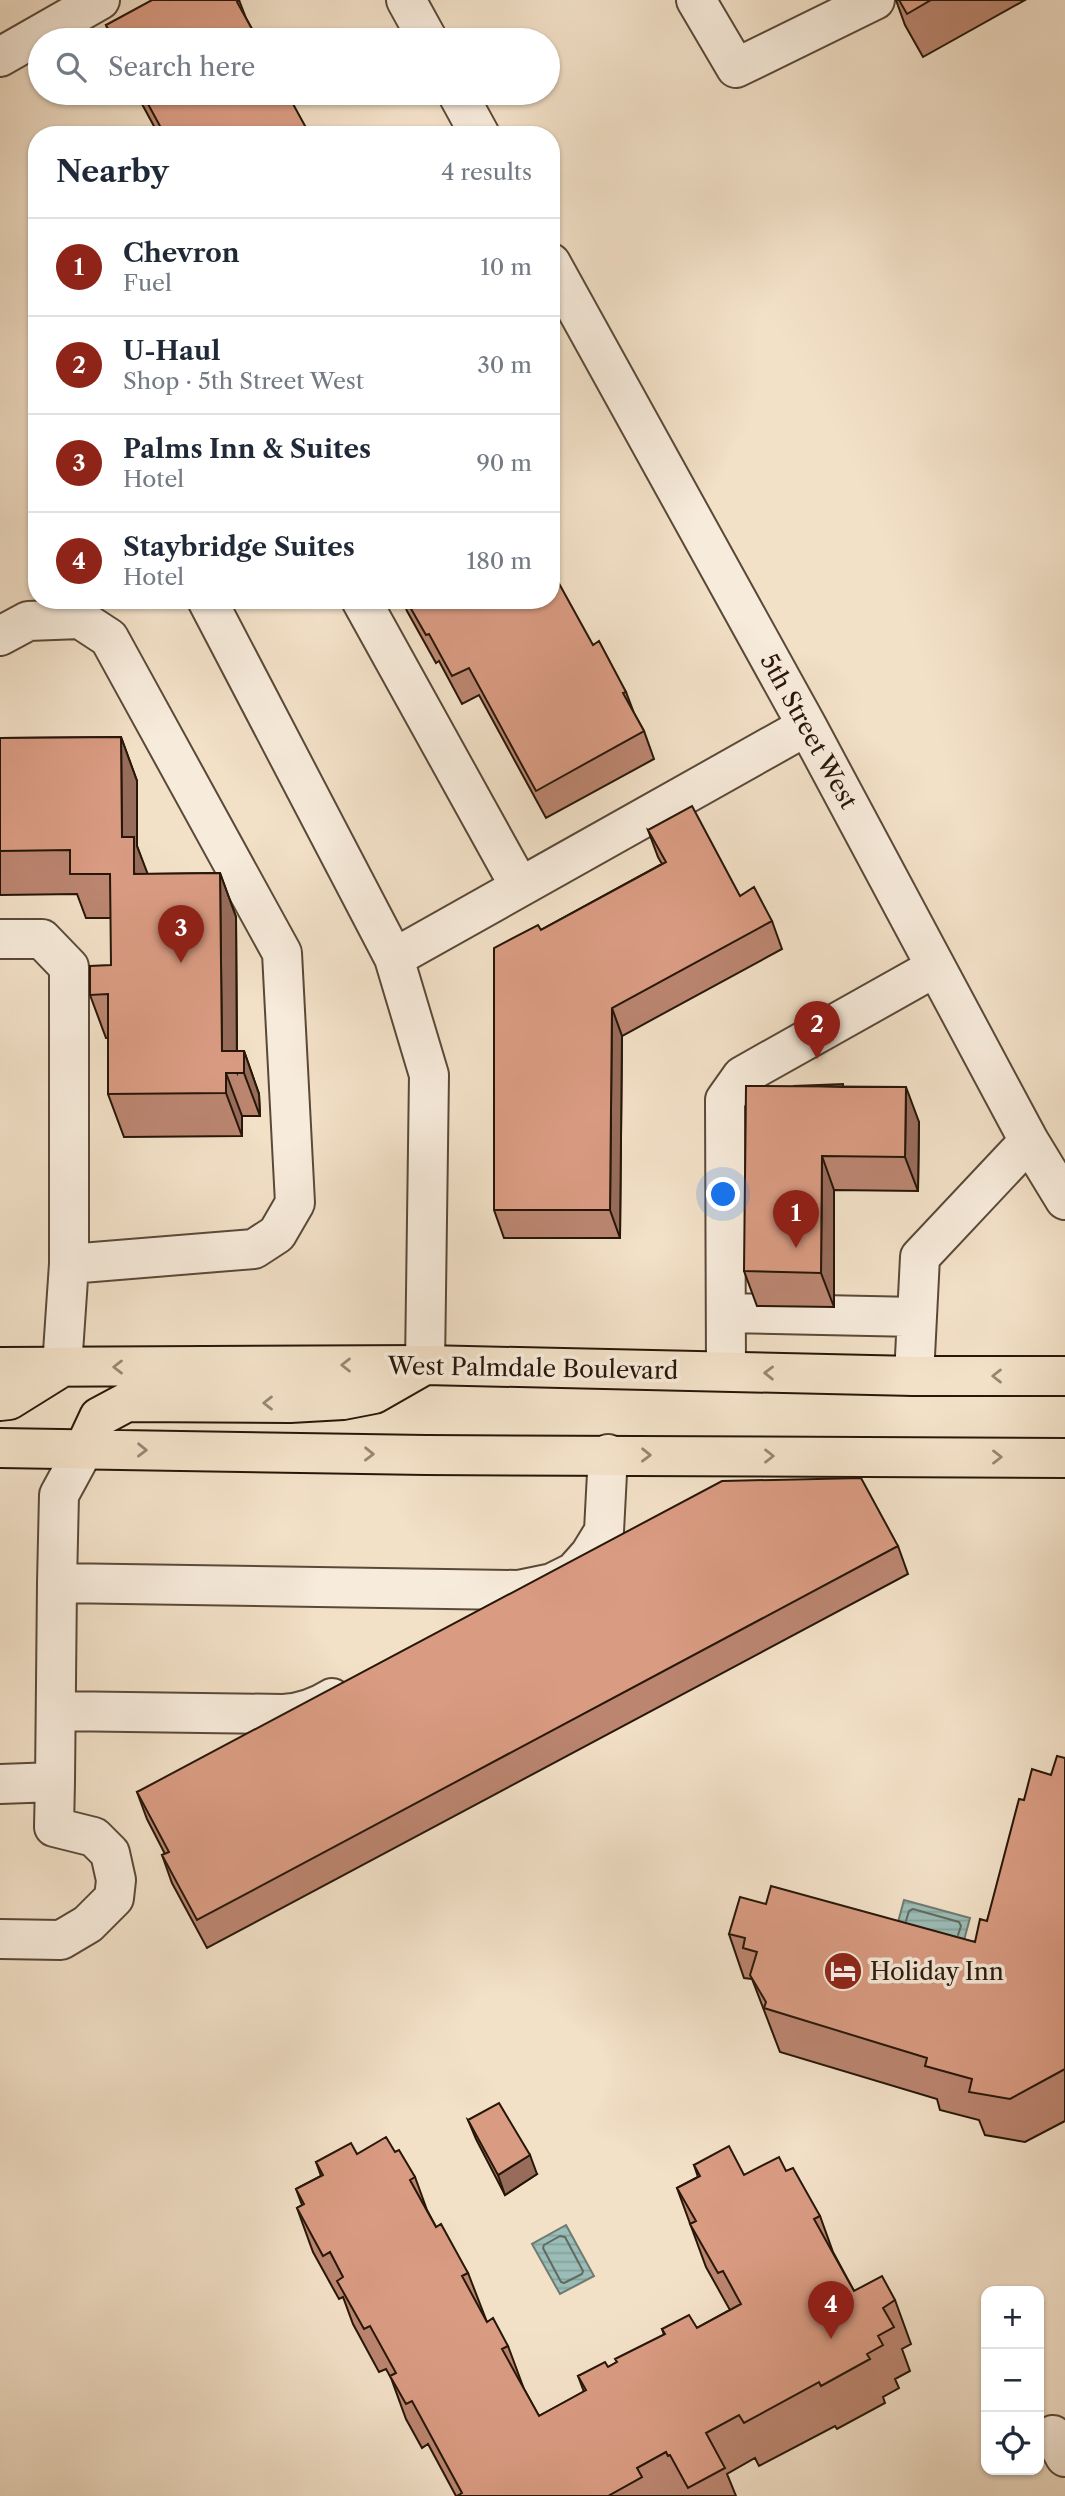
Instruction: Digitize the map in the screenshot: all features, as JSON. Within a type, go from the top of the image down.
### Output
[{"type":"main road","name":"West Palmdale Boulevard","points":[[0,1367],[425,1365],[914,1376],[1065,1376]]},
{"type":"main road","points":[[85,1449],[99,1416],[127,1402],[290,1403],[343,1400],[374,1394],[425,1365]]},
{"type":"main road","points":[[0,1401],[9,1400],[62,1367]]},
{"type":"main road","points":[[0,1448],[426,1455],[1065,1458]]},
{"type":"street","points":[[51,28],[100,0]]},
{"type":"street","points":[[406,0],[421,28]]},
{"type":"street","points":[[696,0],[736,68],[875,0]]},
{"type":"street","points":[[0,57],[28,41]]},
{"type":"street","points":[[464,105],[475,126]]},
{"type":"street","name":"5th Street West","points":[[560,279],[807,726],[1029,1141],[1065,1200]]},
{"type":"street","points":[[211,609],[394,958],[429,1075],[425,1365]]},
{"type":"street","points":[[366,609],[520,887]]},
{"type":"street","points":[[0,636],[28,621],[80,619],[108,638],[282,953],[295,1203],[277,1234],[254,1249],[69,1264]]},
{"type":"street","points":[[394,958],[807,726]]},
{"type":"street","points":[[0,939],[42,939],[69,967],[69,1264],[62,1367]]},
{"type":"street","points":[[726,1371],[726,1100],[741,1076],[936,967]]},
{"type":"street","points":[[914,1376],[920,1257],[1029,1141]]},
{"type":"street","points":[[726,1313],[917,1317]]},
{"type":"street","points":[[0,1939],[61,1940],[88,1924],[114,1898],[116,1880],[110,1853],[94,1837],[54,1827],[59,1495],[85,1449]]},
{"type":"street","points":[[57,1583],[518,1590],[552,1583],[574,1572],[590,1554],[604,1531],[608,1454]]},
{"type":"street","points":[[459,1624],[518,1590]]},
{"type":"street","points":[[56,1711],[300,1713],[364,1680]]},
{"type":"street","points":[[0,1784],[55,1782]]},
{"type":"water","points":[[904,1900],[970,1918],[960,1955],[894,1937]]},
{"type":"water","points":[[566,2225],[594,2276],[560,2294],[532,2244]]},
{"type":"building","points":[[152,0],[239,0],[237,2],[251,28],[108,28],[106,25]]},
{"type":"building","points":[[899,0],[931,0],[907,14]]},
{"type":"building","points":[[149,105],[294,105],[305,126],[160,126]]},
{"type":"building","points":[[560,585],[593,645],[599,641],[644,731],[536,791],[469,668],[452,676],[429,634],[426,635],[411,609],[560,609]]},
{"type":"building","points":[[121,737],[122,837],[134,837],[134,874],[220,873],[222,1051],[244,1051],[244,1073],[226,1073],[226,1093],[108,1094],[108,994],[90,995],[90,966],[111,965],[110,874],[70,874],[70,850],[0,851],[0,738]]},
{"type":"building","points":[[692,806],[740,896],[754,887],[772,921],[612,1008],[610,1210],[494,1210],[494,948],[538,925],[541,930],[666,862],[648,830]]},
{"type":"building","points":[[843,1084],[843,1087],[793,1086]]},
{"type":"building","points":[[746,1086],[906,1087],[905,1157],[822,1156],[821,1273],[744,1271]]},
{"type":"building","points":[[861,1478],[898,1546],[197,1920],[162,1855],[169,1852],[137,1792],[722,1481]]},
{"type":"building","name":"Holiday Inn","points":[[1057,1756],[1065,1758],[1065,2069],[1010,2099],[969,2092],[972,2079],[925,2066],[927,2058],[764,2008],[766,2002],[750,1975],[757,1952],[743,1948],[745,1938],[729,1934],[740,1897],[766,1904],[771,1886],[975,1942],[980,1919],[987,1921],[1019,1799],[1024,1800],[1032,1769],[1051,1775]]},
{"type":"building","points":[[499,2103],[530,2155],[498,2175],[468,2120]]},
{"type":"building","points":[[386,2137],[395,2152],[399,2150],[415,2177],[410,2180],[436,2227],[441,2224],[468,2273],[462,2276],[487,2322],[493,2318],[508,2346],[502,2349],[539,2416],[586,2390],[578,2376],[605,2362],[608,2367],[617,2362],[615,2359],[665,2334],[662,2329],[689,2315],[697,2328],[741,2304],[723,2271],[718,2273],[690,2224],[696,2221],[677,2188],[700,2176],[694,2165],[729,2146],[744,2175],[779,2157],[786,2171],[793,2168],[820,2216],[814,2219],[854,2291],[882,2276],[895,2300],[883,2308],[894,2327],[878,2336],[883,2345],[867,2354],[870,2359],[821,2386],[819,2382],[744,2423],[739,2415],[706,2433],[725,2468],[688,2488],[666,2452],[637,2468],[642,2477],[608,2496],[457,2496],[462,2493],[412,2401],[406,2404],[390,2376],[396,2373],[370,2326],[364,2329],[337,2281],[343,2277],[330,2252],[323,2256],[297,2208],[304,2204],[296,2189],[323,2175],[316,2162],[351,2143],[357,2154]]},
{"type":"place","name":"Palms Inn & Suites","points":[[181,963]]},
{"type":"place","name":"U-Haul","points":[[817,1059]]},
{"type":"place","name":"Chevron","points":[[796,1248]]},
{"type":"place","name":"Holiday Inn","points":[[843,1971]]},
{"type":"place","name":"Staybridge Suites","points":[[831,2339]]}]
